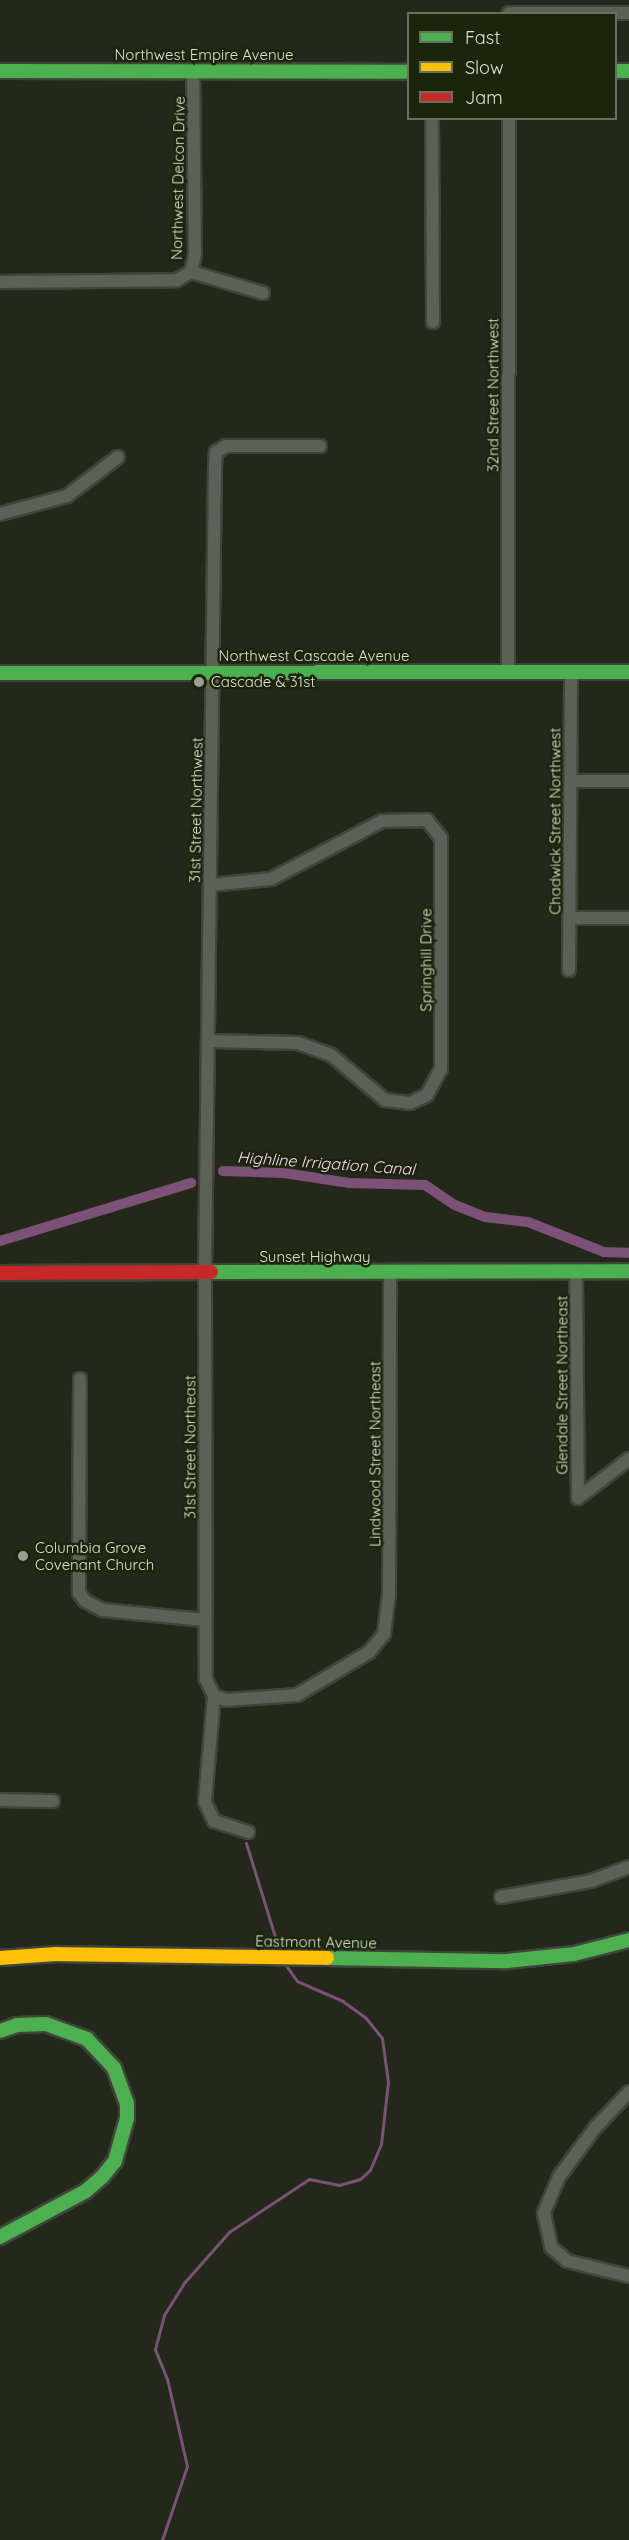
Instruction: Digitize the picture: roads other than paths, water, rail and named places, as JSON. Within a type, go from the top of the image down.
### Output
[{"type":"main road","name":"Northwest Empire Avenue","points":[[0,71],[407,72]]},
{"type":"main road","name":"Northwest Cascade Avenue","points":[[0,673],[629,672]]},
{"type":"main road","name":"Sunset Highway","points":[[0,1273],[390,1274],[629,1271]]},
{"type":"main road","name":"Eastmont Avenue","points":[[0,1958],[130,1956],[530,1960],[629,1940]]},
{"type":"main road","points":[[0,2031],[18,2025],[46,2024],[87,2039],[114,2068],[127,2103],[127,2118],[115,2161],[102,2177],[86,2191],[0,2237]]},
{"type":"street","name":"Northwest Delcon Drive","points":[[0,282],[177,280],[191,272],[195,254],[194,71]]},
{"type":"street","points":[[432,120],[433,322]]},
{"type":"street","name":"32nd Street Northwest","points":[[508,672],[509,120]]},
{"type":"street","points":[[191,272],[263,293]]},
{"type":"street","name":"31st Street Northwest","points":[[205,1274],[216,452],[225,446],[320,446]]},
{"type":"street","points":[[0,514],[67,496],[118,458]]},
{"type":"street","name":"Chadwick Street Northwest","points":[[569,970],[571,671]]},
{"type":"street","points":[[572,781],[629,781]]},
{"type":"street","name":"Springhill Drive","points":[[208,1041],[298,1043],[331,1055],[385,1100],[410,1103],[427,1095],[441,1069],[441,838],[427,819],[382,821],[271,879],[210,885]]},
{"type":"street","points":[[570,918],[629,918]]},
{"type":"street","name":"Glendale Street Northeast","points":[[576,1272],[578,1498],[629,1459]]},
{"type":"street","name":"31st Street Northeast","points":[[205,1274],[206,1679],[214,1696]]},
{"type":"street","name":"Lindwood Street Northeast","points":[[214,1696],[226,1700],[297,1695],[369,1652],[384,1634],[390,1594],[390,1274]]},
{"type":"street","points":[[80,1379],[80,1593],[85,1601],[103,1610],[205,1620]]},
{"type":"street","points":[[214,1696],[205,1802],[214,1821],[248,1832]]},
{"type":"street","points":[[0,1800],[53,1801]]},
{"type":"street","points":[[501,1898],[591,1881],[629,1868]]},
{"type":"street","points":[[629,2092],[595,2128],[559,2177],[543,2212],[551,2247],[567,2261],[629,2276]]},
{"type":"waterway","name":"Highline Irrigation Canal","points":[[223,1171],[284,1173],[349,1183],[425,1185],[455,1205],[485,1217],[528,1222],[604,1252],[629,1253]]},
{"type":"waterway","name":"Highline Irrigation Canal","points":[[0,1241],[191,1183]]},
{"type":"waterway","points":[[246,1843],[280,1953]]},
{"type":"waterway","points":[[162,2540],[187,2466],[167,2379],[155,2349],[164,2315],[183,2284],[229,2232],[309,2179],[339,2185],[360,2179],[370,2170],[381,2144],[388,2082],[382,2038],[366,2018],[343,2001],[297,1981],[285,1964]]},
{"type":"place","name":"Cascade & 31st","points":[[199,682]]},
{"type":"place","name":"Columbia Grove Covenant Church","points":[[23,1556]]}]
